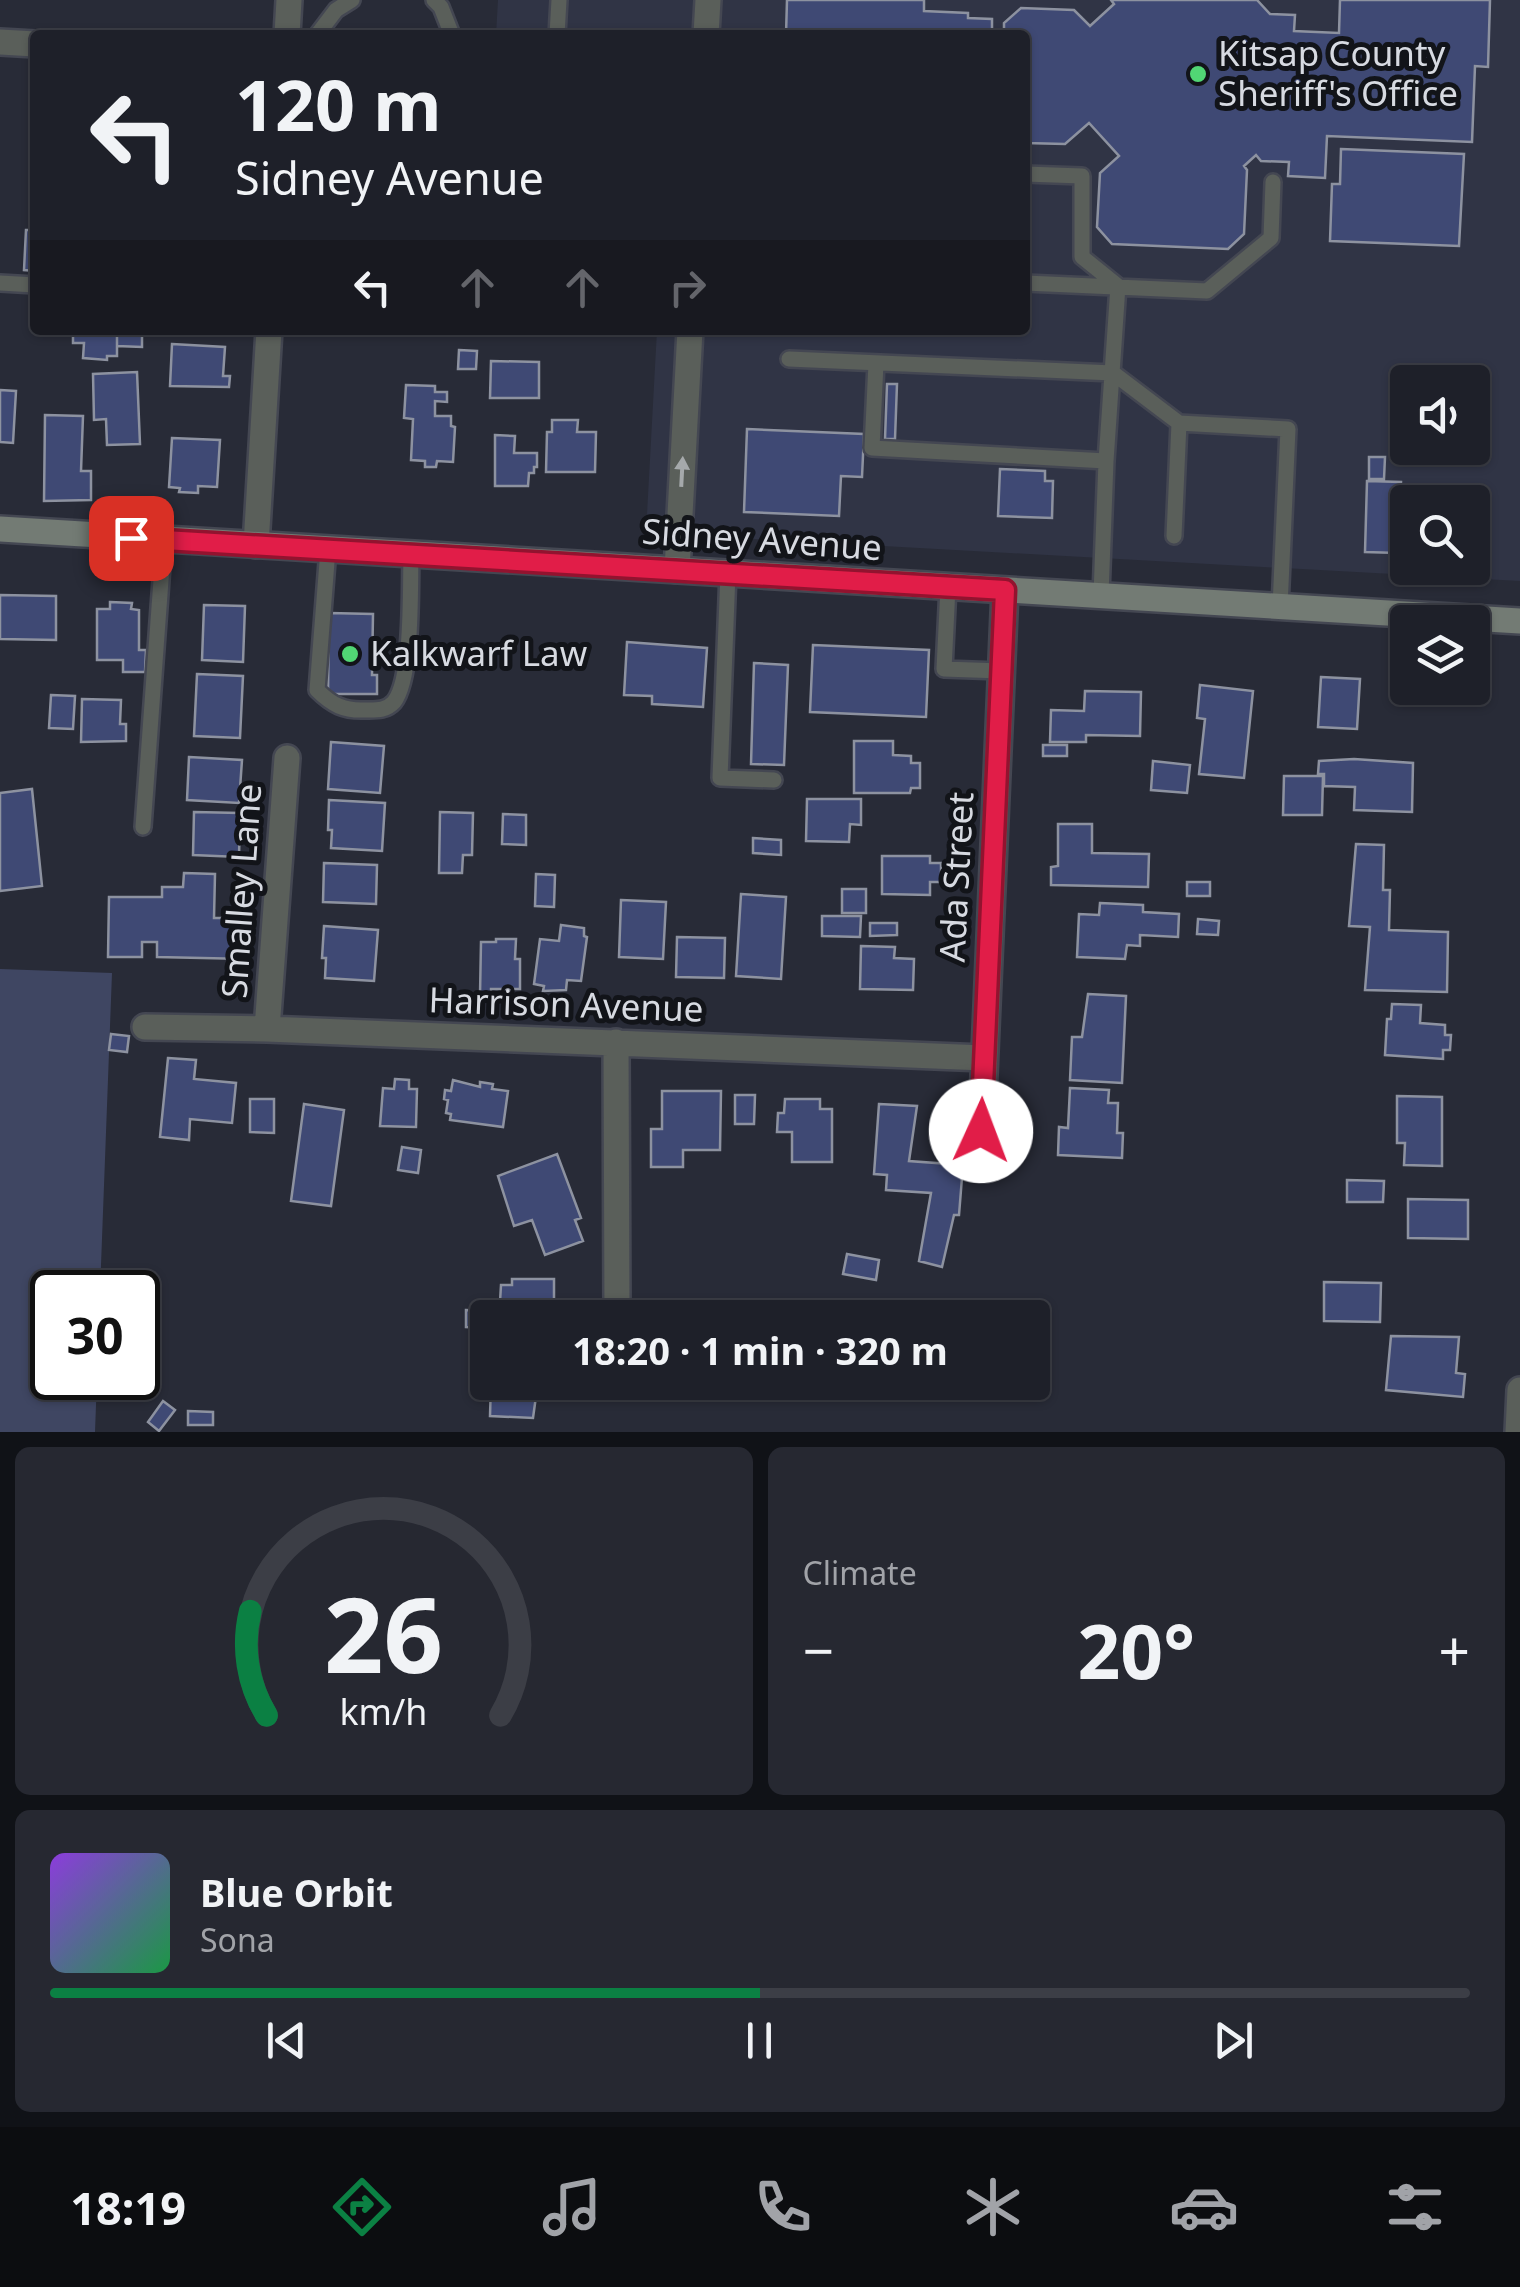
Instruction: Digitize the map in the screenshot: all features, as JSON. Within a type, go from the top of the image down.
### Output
[{"type":"main road","name":"Sidney Avenue","points":[[0,529],[1520,621]]},
{"type":"street","points":[[287,30],[289,0]]},
{"type":"street","points":[[706,30],[708,0]]},
{"type":"street","points":[[0,42],[30,44]]},
{"type":"street","points":[[256,545],[269,335]]},
{"type":"street","points":[[677,570],[690,335]]},
{"type":"street","name":"Ada Street","points":[[980,1167],[1005,590]]},
{"type":"street","name":"Smalley Lane","points":[[267,1028],[287,758]]},
{"type":"street","name":"Harrison Avenue","points":[[145,1027],[267,1028],[984,1058]]},
{"type":"street","points":[[616,1042],[617,1300]]},
{"type":"street","points":[[1518,1432],[1520,1390]]},
{"type":"lane","points":[[321,30],[336,10],[352,0]]},
{"type":"lane","points":[[434,0],[441,6],[450,30]]},
{"type":"lane","points":[[558,30],[559,0]]},
{"type":"lane","points":[[1030,174],[1082,176],[1082,257],[1118,286]]},
{"type":"lane","points":[[1030,283],[1207,291],[1271,238],[1273,182]]},
{"type":"lane","points":[[0,282],[30,285]]},
{"type":"lane","points":[[1102,596],[1118,286]]},
{"type":"lane","points":[[789,359],[1113,373],[1179,423],[1288,429],[1280,607]]},
{"type":"lane","points":[[876,363],[872,448],[1106,461]]},
{"type":"lane","points":[[1174,536],[1179,423]]},
{"type":"lane","points":[[143,826],[164,540]]},
{"type":"lane","points":[[328,549],[317,690],[332,705],[352,710],[384,710],[394,701],[404,681],[411,554]]},
{"type":"lane","points":[[728,573],[720,778],[774,780]]},
{"type":"lane","points":[[948,587],[944,669],[1002,671]]},
{"type":"shaded area","points":[[498,0],[1520,0],[1520,581],[1490,579],[1490,485],[1390,485],[1390,574],[646,533],[657,335],[1030,335],[1030,30],[496,30]]},
{"type":"shaded area","points":[[0,969],[112,973],[101,1270],[30,1270],[30,1400],[96,1400],[95,1432],[0,1432]]},
{"type":"building","points":[[787,0],[924,0],[924,11],[968,13],[968,18],[992,19],[992,30],[786,30]]},
{"type":"building","points":[[1111,0],[1257,0],[1270,14],[1295,15],[1294,31],[1339,33],[1340,0],[1490,0],[1488,67],[1475,66],[1472,142],[1327,136],[1325,178],[1288,176],[1289,162],[1261,161],[1256,155],[1244,166],[1244,234],[1228,249],[1112,244],[1097,227],[1100,173],[1119,156],[1089,123],[1065,144],[1030,143],[1030,30],[1004,30],[1004,23],[1021,8],[1074,10],[1090,26],[1114,4]]},
{"type":"building","points":[[1341,149],[1464,154],[1459,246],[1330,241],[1332,184],[1340,184]]},
{"type":"building","points":[[26,230],[30,230],[30,271],[24,270]]},
{"type":"building","points":[[73,335],[117,335],[117,356],[107,356],[107,360],[83,358],[84,343],[73,343]]},
{"type":"building","points":[[117,335],[142,335],[142,347],[117,346]]},
{"type":"building","points":[[172,344],[225,347],[223,376],[230,376],[229,387],[170,386]]},
{"type":"building","points":[[459,350],[477,351],[476,369],[458,369]]},
{"type":"building","points":[[491,361],[539,362],[539,398],[490,398]]},
{"type":"building","points":[[137,372],[140,444],[107,445],[106,419],[94,420],[93,374]]},
{"type":"building","points":[[887,384],[897,384],[895,439],[885,439]]},
{"type":"building","points":[[406,385],[435,386],[435,392],[447,392],[447,402],[435,401],[435,416],[451,416],[451,426],[455,427],[453,462],[437,461],[436,467],[425,467],[425,461],[411,460],[413,419],[404,418]]},
{"type":"building","points":[[0,390],[16,391],[13,443],[0,442]]},
{"type":"building","points":[[45,415],[83,416],[81,471],[91,471],[91,500],[44,501]]},
{"type":"building","points":[[552,420],[578,420],[577,432],[596,432],[595,472],[546,472],[547,432],[552,432]]},
{"type":"building","points":[[747,429],[864,434],[862,477],[841,476],[839,516],[744,512]]},
{"type":"building","points":[[495,435],[515,436],[514,453],[537,453],[537,467],[529,473],[528,486],[495,486]]},
{"type":"building","points":[[172,438],[220,440],[217,487],[198,486],[198,493],[169,487]]},
{"type":"building","points":[[1369,457],[1385,457],[1384,479],[1369,479]]},
{"type":"building","points":[[1000,469],[1045,471],[1045,481],[1053,481],[1052,518],[998,516]]},
{"type":"building","points":[[1367,481],[1401,482],[1390,485],[1390,553],[1365,552]]},
{"type":"building","points":[[0,595],[56,596],[56,640],[0,639]]},
{"type":"building","points":[[110,602],[132,603],[131,609],[139,610],[139,650],[146,650],[145,672],[123,672],[123,660],[97,660],[97,609],[110,609]]},
{"type":"building","points":[[204,605],[245,606],[243,662],[202,660]]},
{"type":"building","points":[[329,613],[373,614],[372,675],[377,675],[377,694],[328,694]]},
{"type":"building","points":[[627,642],[707,648],[703,707],[652,704],[652,696],[624,695]]},
{"type":"building","points":[[813,645],[929,650],[926,717],[810,712]]},
{"type":"building","points":[[754,663],[788,665],[784,765],[751,764]]},
{"type":"building","points":[[197,674],[243,676],[240,738],[194,736]]},
{"type":"building","points":[[1321,677],[1360,679],[1357,729],[1318,727]]},
{"type":"building","points":[[1200,685],[1253,691],[1244,778],[1199,774],[1205,719],[1197,718]]},
{"type":"building","points":[[1085,691],[1141,692],[1140,736],[1086,735],[1086,742],[1050,742],[1051,710],[1084,711]]},
{"type":"building","points":[[51,695],[75,696],[73,729],[49,728]]},
{"type":"building","points":[[82,699],[121,700],[120,724],[126,724],[126,741],[81,742]]},
{"type":"building","points":[[854,741],[893,741],[893,755],[911,756],[911,763],[920,763],[920,788],[911,788],[910,793],[854,793]]},
{"type":"building","points":[[331,742],[384,746],[380,793],[328,789]]},
{"type":"building","points":[[1043,745],[1067,745],[1067,756],[1043,756]]},
{"type":"building","points":[[189,757],[242,760],[239,803],[187,800]]},
{"type":"building","points":[[1153,761],[1190,765],[1187,793],[1151,790]]},
{"type":"building","points":[[1319,761],[1413,763],[1412,812],[1354,810],[1355,787],[1324,786],[1324,774],[1318,774]]},
{"type":"building","points":[[1284,776],[1323,776],[1322,815],[1283,815]]},
{"type":"building","points":[[32,789],[42,886],[0,891],[0,793]]},
{"type":"building","points":[[807,799],[861,799],[861,825],[850,824],[849,842],[806,841]]},
{"type":"building","points":[[329,800],[385,803],[382,851],[331,848]]},
{"type":"building","points":[[194,812],[240,813],[239,857],[193,855]]},
{"type":"building","points":[[440,812],[473,813],[472,855],[463,855],[462,873],[439,873]]},
{"type":"building","points":[[503,814],[526,815],[526,845],[502,844]]},
{"type":"building","points":[[1058,824],[1092,824],[1092,853],[1149,854],[1148,887],[1051,885],[1051,867],[1058,866]]},
{"type":"building","points":[[753,838],[781,840],[781,855],[753,853]]},
{"type":"building","points":[[1356,844],[1384,845],[1383,890],[1390,890],[1389,930],[1448,932],[1447,992],[1365,990],[1370,927],[1349,926]]},
{"type":"building","points":[[882,856],[930,856],[930,863],[941,863],[941,882],[930,882],[930,895],[882,894]]},
{"type":"building","points":[[324,863],[377,865],[376,904],[323,902]]},
{"type":"building","points":[[184,873],[215,874],[214,918],[248,918],[247,959],[157,957],[157,942],[142,942],[142,957],[108,957],[109,897],[162,897],[162,887],[183,887]]},
{"type":"building","points":[[536,874],[555,875],[554,907],[535,906]]},
{"type":"building","points":[[1187,882],[1210,882],[1210,896],[1187,896]]},
{"type":"building","points":[[842,889],[866,889],[866,913],[842,913]]},
{"type":"building","points":[[741,894],[786,897],[781,979],[736,976]]},
{"type":"building","points":[[621,900],[666,902],[663,959],[619,957]]},
{"type":"building","points":[[1100,903],[1143,905],[1143,912],[1179,914],[1178,937],[1140,935],[1140,946],[1127,945],[1125,959],[1077,957],[1079,914],[1099,915]]},
{"type":"building","points":[[822,916],[861,916],[860,937],[822,936]]},
{"type":"building","points":[[1198,919],[1219,921],[1218,935],[1197,934]]},
{"type":"building","points":[[870,923],[897,923],[897,935],[870,936]]},
{"type":"building","points":[[561,925],[584,928],[587,937],[581,981],[567,980],[566,990],[543,991],[544,986],[534,984],[540,939],[559,941]]},
{"type":"building","points":[[324,926],[378,930],[374,981],[325,978]]},
{"type":"building","points":[[677,937],[725,938],[724,978],[676,977]]},
{"type":"building","points":[[516,939],[520,989],[491,989],[491,995],[480,995],[481,942]]},
{"type":"building","points":[[861,946],[895,947],[894,958],[914,959],[913,990],[860,989]]},
{"type":"building","points":[[1088,994],[1126,996],[1122,1083],[1070,1080],[1072,1037],[1082,1037]]},
{"type":"building","points":[[1392,1004],[1421,1005],[1420,1023],[1445,1025],[1445,1035],[1451,1035],[1450,1050],[1443,1050],[1443,1059],[1385,1055]]},
{"type":"building","points":[[111,1034],[129,1036],[127,1052],[109,1050]]},
{"type":"building","points":[[168,1058],[196,1060],[194,1079],[236,1083],[232,1123],[190,1119],[189,1140],[160,1137]]},
{"type":"building","points":[[395,1079],[409,1080],[409,1089],[417,1089],[416,1127],[380,1126],[383,1088],[394,1089]]},
{"type":"building","points":[[453,1080],[480,1087],[480,1082],[493,1084],[492,1089],[508,1091],[503,1127],[450,1120],[451,1114],[446,1113],[448,1100],[444,1099]]},
{"type":"building","points":[[1070,1088],[1109,1090],[1108,1103],[1118,1103],[1117,1133],[1123,1133],[1122,1158],[1058,1155],[1059,1127],[1068,1128]]},
{"type":"building","points":[[662,1091],[721,1091],[720,1150],[683,1150],[683,1167],[651,1167],[651,1129],[662,1129]]},
{"type":"building","points":[[735,1095],[755,1095],[754,1124],[735,1124]]},
{"type":"building","points":[[1397,1096],[1442,1097],[1442,1166],[1404,1165],[1405,1143],[1397,1143]]},
{"type":"building","points":[[250,1099],[274,1099],[274,1133],[250,1132]]},
{"type":"building","points":[[785,1099],[820,1099],[820,1109],[832,1109],[832,1162],[792,1162],[792,1132],[777,1132],[778,1113],[784,1113]]},
{"type":"building","points":[[304,1104],[344,1110],[331,1206],[291,1201]]},
{"type":"building","points":[[879,1104],[917,1106],[909,1161],[963,1165],[959,1215],[954,1215],[942,1267],[919,1261],[931,1193],[886,1190],[887,1175],[874,1174]]},
{"type":"building","points":[[402,1147],[421,1150],[418,1173],[398,1170]]},
{"type":"building","points":[[557,1154],[581,1218],[575,1220],[583,1241],[545,1255],[532,1220],[514,1226],[498,1176]]},
{"type":"building","points":[[1347,1180],[1384,1181],[1383,1202],[1347,1202]]},
{"type":"building","points":[[1408,1199],[1468,1200],[1468,1239],[1408,1238]]},
{"type":"building","points":[[847,1254],[879,1260],[876,1280],[843,1274]]},
{"type":"building","points":[[512,1279],[554,1279],[554,1300],[500,1300],[501,1285],[512,1285]]},
{"type":"building","points":[[1324,1282],[1381,1283],[1380,1322],[1324,1321]]},
{"type":"building","points":[[466,1310],[470,1310],[470,1327],[466,1327]]},
{"type":"building","points":[[1391,1336],[1459,1337],[1456,1373],[1465,1374],[1463,1397],[1386,1390]]},
{"type":"building","points":[[490,1400],[536,1400],[533,1418],[490,1416]]},
{"type":"building","points":[[163,1401],[175,1410],[159,1431],[148,1422]]},
{"type":"building","points":[[188,1411],[213,1412],[213,1425],[188,1425]]},
{"type":"place","name":"Kitsap County Sheriff's Office","points":[[1198,74]]},
{"type":"place","name":"Kalkwarf Law","points":[[350,654]]},
{"type":"route","points":[[131,538],[1005,590],[981,1131]]}]
